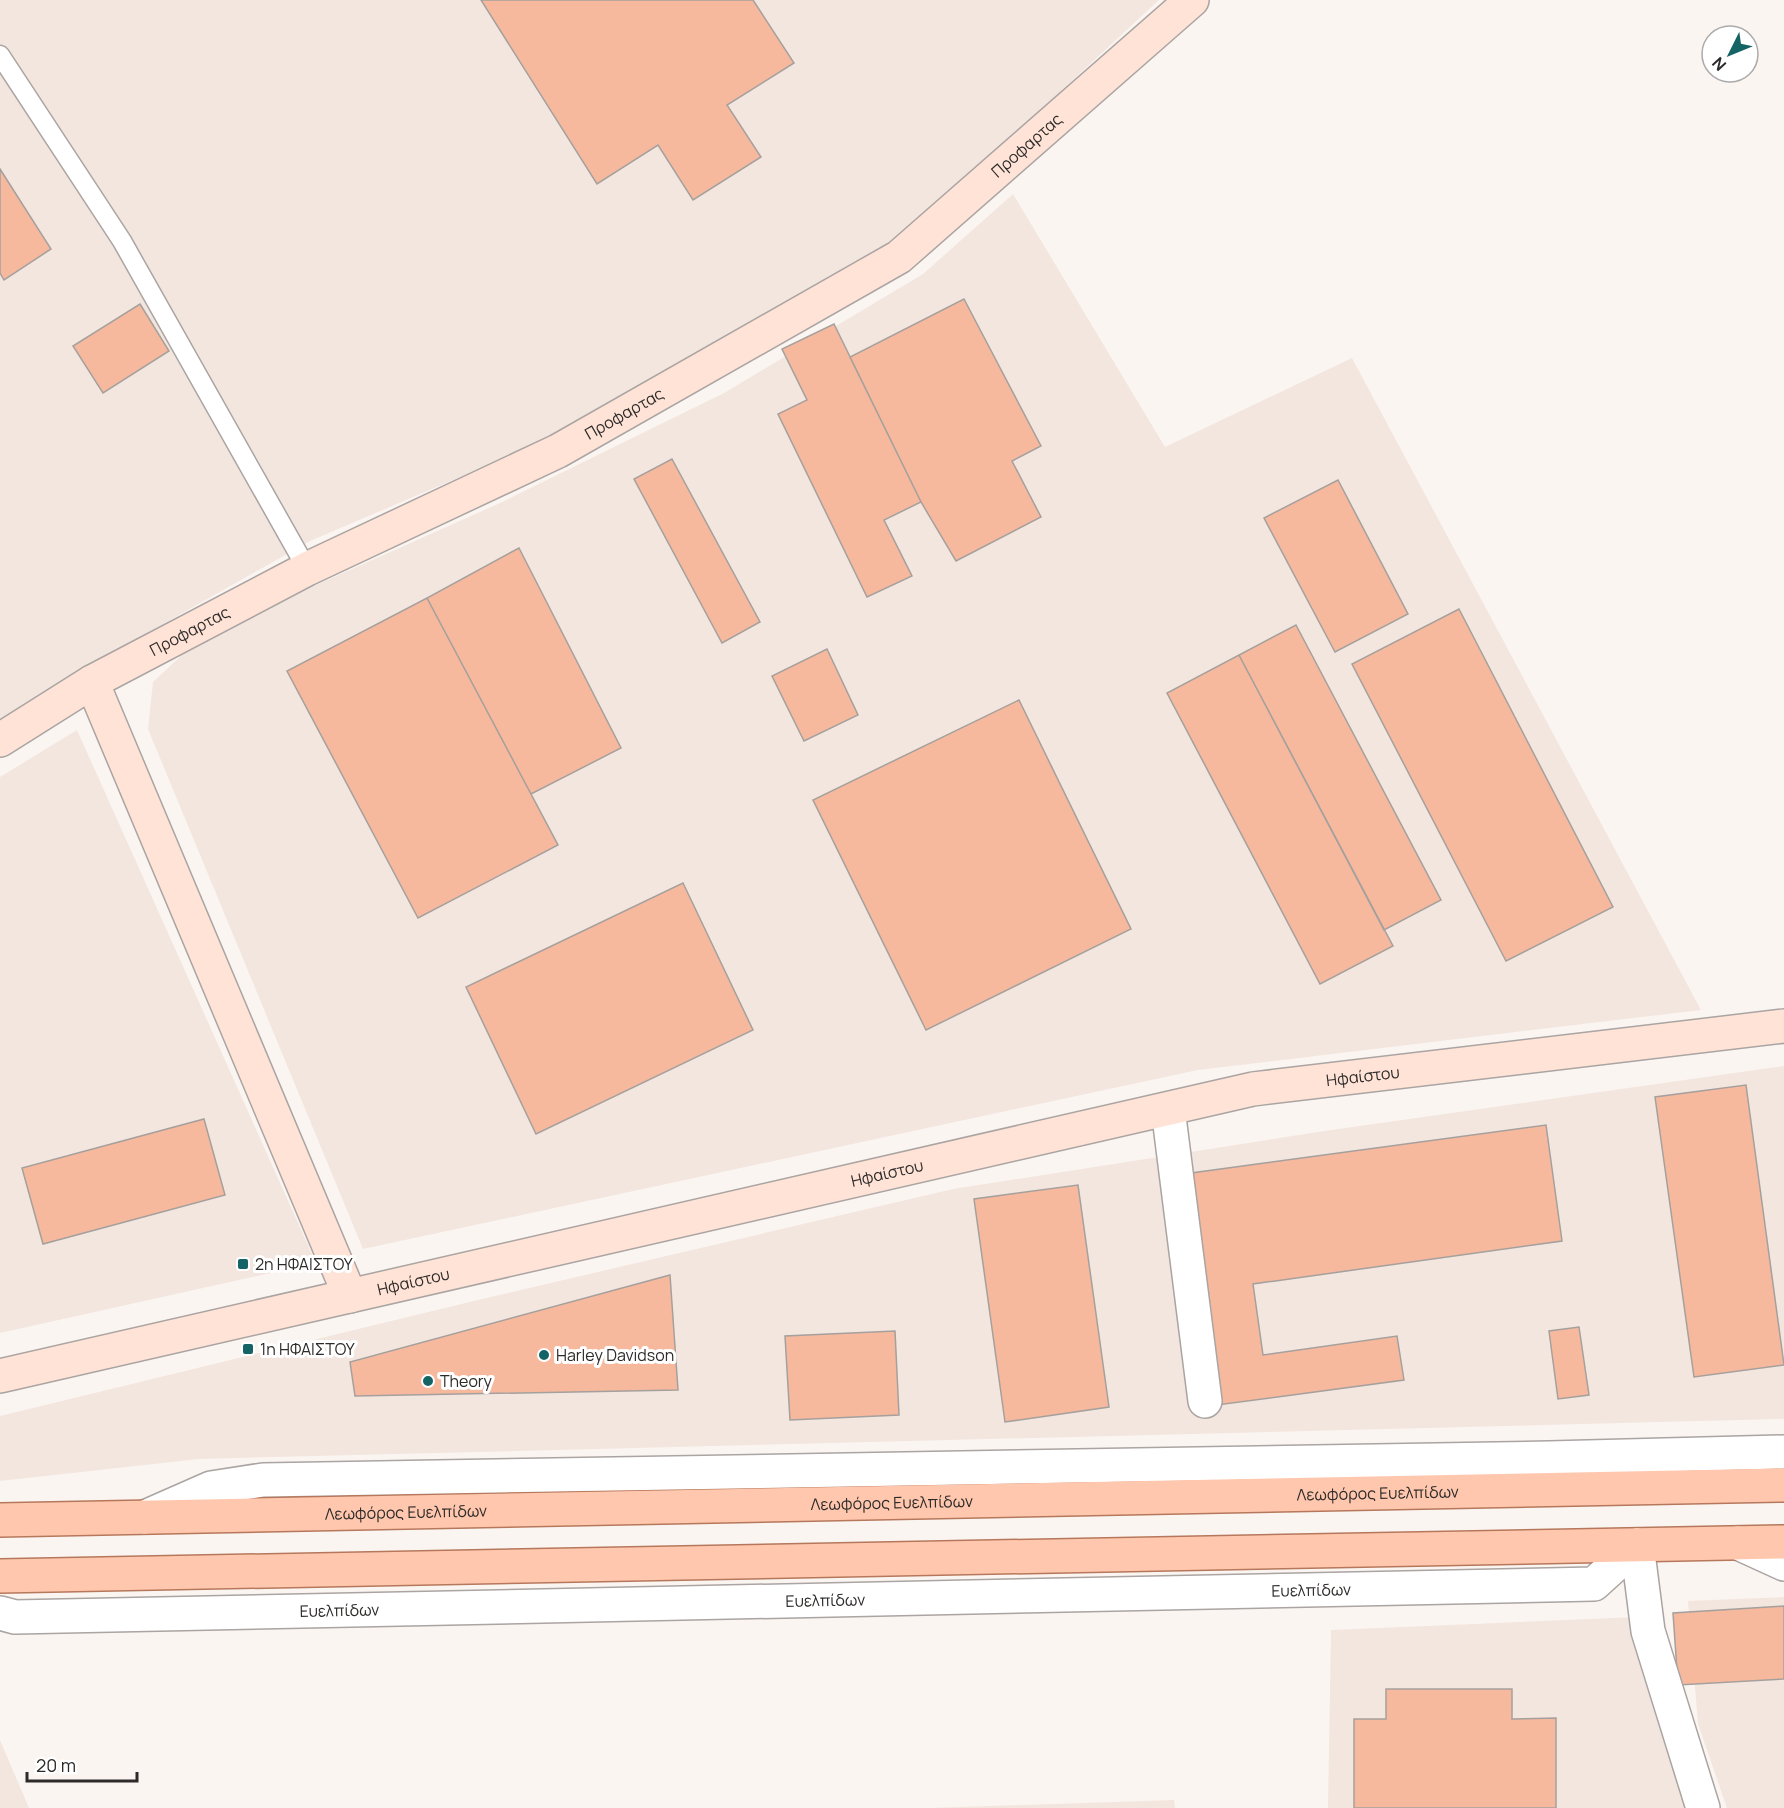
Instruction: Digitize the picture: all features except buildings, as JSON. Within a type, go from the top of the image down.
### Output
[{"type":"main road","name":"Λεωφόρος Ευελπίδων","points":[[0,1520],[1039,1499],[1550,1474],[1784,1485]]},
{"type":"main road","points":[[0,1576],[1784,1542]]},
{"type":"street","name":"Προφαρτας","points":[[0,740],[92,682],[308,569],[558,451],[899,257],[1192,0]]},
{"type":"street","points":[[92,682],[350,1296]]},
{"type":"street","name":"Ηφαίστου","points":[[0,1376],[1253,1089],[1784,1026]]},
{"type":"street","points":[[1168,1109],[1204,1401]]},
{"type":"street","points":[[145,1517],[211,1488],[263,1480],[1040,1466],[1550,1474],[1784,1452]]},
{"type":"street","points":[[1039,1499],[1040,1466]]},
{"type":"street","points":[[1738,1543],[1784,1564]]},
{"type":"street","points":[[1637,1545],[1648,1631],[1704,1808]]},
{"type":"street","name":"Ευελπίδων","points":[[0,1613],[15,1617],[1594,1584],[1637,1545]]},
{"type":"lane","points":[[0,55],[122,241],[308,569]]},
{"type":"shaded area","points":[[0,0],[1159,0],[892,248],[540,443],[310,541],[80,671],[0,723]]},
{"type":"shaded area","points":[[1013,194],[1165,447],[1352,358],[1701,1010],[1198,1070],[363,1249],[148,729],[153,682],[202,636],[500,503],[724,393],[923,274]]},
{"type":"shaded area","points":[[77,730],[316,1263],[0,1333],[0,777]]},
{"type":"shaded area","points":[[1784,1066],[1784,1419],[199,1459],[0,1481],[0,1416],[482,1299],[953,1189],[1324,1131]]},
{"type":"shaded area","points":[[1784,1597],[1784,1808],[1727,1808],[1698,1724],[1688,1601]]},
{"type":"shaded area","points":[[1637,1617],[1694,1808],[1328,1808],[1331,1630]]},
{"type":"shaded area","points":[[0,1740],[29,1808],[0,1808]]},
{"type":"shaded area","points":[[1174,1800],[1175,1808],[929,1808]]},
{"type":"place","name":"2η ΗΦΑΙΣΤΟΥ","points":[[243,1264]]},
{"type":"place","name":"1η ΗΦΑΙΣΤΟΥ","points":[[248,1349]]},
{"type":"place","name":"Harley Davidson","points":[[544,1355]]},
{"type":"place","name":"Theory","points":[[428,1381]]}]
